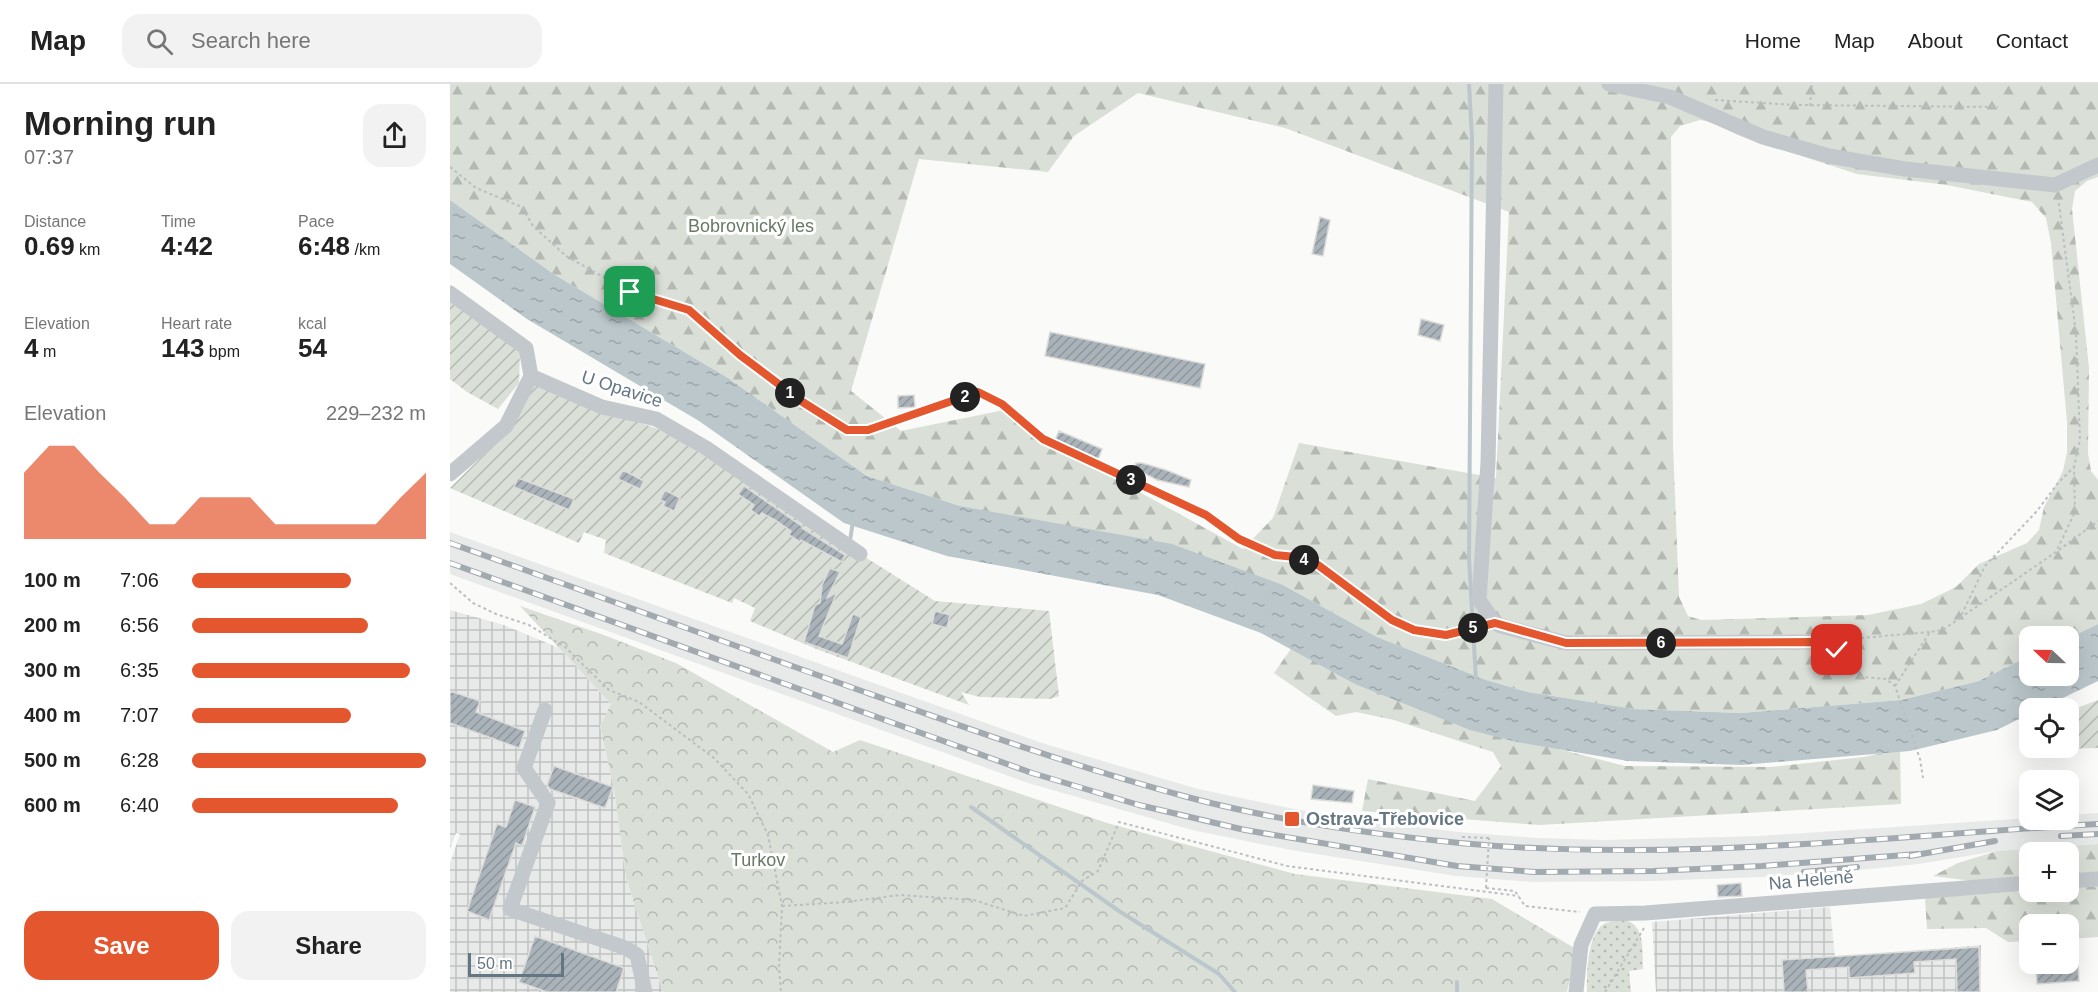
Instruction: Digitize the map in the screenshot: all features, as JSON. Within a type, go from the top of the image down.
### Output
[{"type":"street","points":[[1496,84],[1488,464],[1479,600],[1495,623],[1566,643],[1811,642]]},
{"type":"street","points":[[1609,84],[1670,97],[1763,137],[1829,156],[1905,170],[2055,185],[2098,165]]},
{"type":"street","points":[[450,293],[526,348],[531,376],[506,426],[450,474]]},
{"type":"street","name":"U Opavice","points":[[531,376],[602,407],[656,418],[706,448],[860,554]]},
{"type":"street","points":[[545,710],[524,768],[548,803],[510,909],[626,948],[638,955],[645,992]]},
{"type":"street","points":[[2079,880],[2098,879]]},
{"type":"street","name":"Na Heleně","points":[[1595,914],[1645,913],[2019,884]]},
{"type":"street","points":[[1576,992],[1581,945],[1595,914]]},
{"type":"path","points":[[1810,106],[1812,84]]},
{"type":"path","points":[[1716,100],[1810,106],[1998,107]]},
{"type":"path","points":[[450,167],[476,188],[522,207],[533,226],[566,256],[630,292],[689,310],[740,355],[801,401],[847,430],[868,430],[978,392],[1002,404],[1043,439],[1206,515],[1239,539],[1275,555],[1296,557],[1318,565],[1392,620],[1414,630],[1446,635],[1495,623]]},
{"type":"path","points":[[2055,185],[2060,204],[2076,333],[2080,440],[2074,467],[2075,512],[2056,552]]},
{"type":"path","points":[[1959,618],[1985,566],[2037,511],[2058,483],[2074,467]]},
{"type":"path","points":[[1811,642],[1943,630],[2098,521]]},
{"type":"path","points":[[450,584],[473,603],[496,614],[529,625],[565,647],[609,690],[639,702],[714,758],[748,794],[768,835],[782,906],[779,967],[782,992]]},
{"type":"path","points":[[1895,686],[1930,632]]},
{"type":"path","points":[[1811,642],[1837,650],[1861,677],[1886,679],[1895,686],[1920,759],[1923,778]]},
{"type":"path","points":[[782,906],[846,902],[900,895],[974,900],[1024,916],[1065,908],[1082,881],[1098,871],[1119,822],[1287,866],[1519,896]]},
{"type":"path","points":[[1462,837],[1489,838],[1486,888],[1515,891],[1525,906],[1595,914]]},
{"type":"path","points":[[1605,992],[1645,926]]},
{"type":"shaded area","points":[[450,532],[1045,744],[1198,789],[1358,820],[1459,832],[1605,840],[1759,836],[2019,819],[2019,830],[2079,830],[2079,814],[2098,813],[2098,844],[2019,842],[2019,849],[1919,864],[1762,877],[1534,882],[1456,876],[1291,850],[1192,830],[1028,783],[450,574]]},
{"type":"shaded area","points":[[450,610],[504,625],[559,648],[611,704],[600,726],[614,789],[626,878],[663,992],[450,992],[450,863],[460,834],[456,833],[450,849]]},
{"type":"shaded area","points":[[1830,907],[1835,957],[1981,945],[1980,992],[1656,992],[1652,922]]},
{"type":"green space","name":"Bobrovnický les","points":[[450,84],[2098,84],[2098,177],[2087,181],[2075,191],[2072,209],[2089,368],[2088,453],[2091,471],[2098,480],[2098,624],[2079,633],[2079,626],[2019,626],[2019,661],[1979,681],[1901,700],[1741,713],[1634,709],[1528,692],[1486,680],[1377,637],[1283,585],[960,506],[867,476],[728,378],[555,275],[450,200]],"holes":[[[1138,93],[1285,128],[1509,212],[1496,478],[1299,443],[1273,518],[1243,549],[1043,439],[1004,410],[901,431],[851,391],[919,159],[1048,172],[1074,136]],[[1700,120],[1711,122],[1740,136],[1857,174],[1947,185],[2032,202],[2046,218],[2051,243],[2067,422],[2067,452],[2063,471],[2044,507],[2039,530],[2027,543],[1979,564],[1956,587],[1921,604],[1868,615],[1701,620],[1688,616],[1679,597],[1673,445],[1671,137],[1680,126]]]},
{"type":"green space","points":[[450,299],[520,351],[519,383],[498,409],[467,392],[450,379]]},
{"type":"green space","points":[[531,384],[666,432],[935,601],[1049,611],[1059,696],[1050,699],[980,697],[961,692],[969,705],[819,650],[750,621],[755,608],[734,598],[732,603],[604,553],[606,540],[584,532],[579,543],[450,488],[511,428]]},
{"type":"green space","name":"Turkov","points":[[520,606],[676,663],[833,752],[860,740],[1107,823],[1295,874],[1492,899],[1576,949],[1567,992],[663,992],[626,878],[614,789],[600,726],[611,704]]},
{"type":"green space","points":[[1295,643],[1472,727],[1625,766],[1771,767],[1864,757],[1900,749],[1901,804],[1539,825],[1362,811],[1368,779],[1475,801],[1501,766],[1493,752],[1394,720],[1356,712],[1336,716],[1274,673]]},
{"type":"green space","points":[[2098,700],[2098,748],[2079,749],[2079,707]]},
{"type":"green space","points":[[2098,844],[2098,874],[2079,875],[2079,845]]},
{"type":"green space","points":[[2019,849],[2019,879],[1972,881],[1933,876],[1958,863],[1997,851]]},
{"type":"green space","points":[[2098,886],[2098,937],[2079,938],[2079,914],[2019,914],[2019,941],[2008,942],[1986,928],[1927,929],[1925,898],[2019,892],[2019,902],[2079,902],[2079,887]]},
{"type":"green space","points":[[1624,920],[1636,927],[1639,933],[1643,969],[1629,971],[1631,992],[1587,992],[1589,958],[1596,933],[1605,924]]},
{"type":"water","points":[[450,200],[555,275],[728,378],[867,476],[960,506],[1172,544],[1283,585],[1377,637],[1486,680],[1528,692],[1634,709],[1741,713],[1901,700],[1979,681],[2019,661],[2019,686],[2079,686],[2079,633],[2098,624],[2098,681],[2063,698],[2019,698],[2019,719],[1997,730],[1910,751],[1741,765],[1628,761],[1517,742],[1470,730],[1355,684],[1261,633],[1158,595],[947,556],[844,523],[699,421],[527,319],[450,264]]},
{"type":"building","points":[[1320,217],[1330,220],[1323,256],[1312,254]]},
{"type":"building","points":[[1421,319],[1444,325],[1440,341],[1418,335]]},
{"type":"building","points":[[1050,332],[1205,364],[1200,388],[1045,356]]},
{"type":"building","points":[[914,395],[915,407],[898,408],[898,396]]},
{"type":"building","points":[[1059,431],[1102,449],[1098,460],[1055,440]]},
{"type":"building","points":[[1136,463],[1166,470],[1191,480],[1189,487],[1157,480],[1134,468]]},
{"type":"building","points":[[623,470],[644,481],[640,489],[618,479]]},
{"type":"building","points":[[518,478],[574,499],[569,510],[514,487]]},
{"type":"building","points":[[744,486],[802,528],[845,555],[842,562],[801,540],[800,542],[789,535],[791,531],[775,520],[762,513],[759,516],[751,510],[754,505],[738,494]]},
{"type":"building","points":[[665,490],[680,498],[674,511],[663,506],[665,502],[660,500]]},
{"type":"building","points":[[830,568],[840,572],[827,598],[837,592],[819,636],[842,644],[853,614],[861,617],[848,658],[804,642],[815,605],[820,603],[822,585]]},
{"type":"building","points":[[935,611],[950,615],[947,628],[932,624]]},
{"type":"building","points":[[450,691],[480,701],[476,712],[525,731],[519,748],[450,723]]},
{"type":"building","points":[[554,766],[613,787],[605,808],[550,789],[547,785]]},
{"type":"building","points":[[1313,785],[1354,791],[1352,803],[1311,799]]},
{"type":"building","points":[[515,800],[535,807],[522,846],[516,843],[489,920],[467,911],[497,824],[506,827]]},
{"type":"building","points":[[1741,883],[1742,896],[1718,897],[1717,885]]},
{"type":"building","points":[[535,936],[624,968],[616,992],[547,992],[519,982]]},
{"type":"building","points":[[1979,947],[1980,992],[1957,992],[1956,959],[1914,962],[1915,973],[1849,978],[1849,967],[1806,970],[1808,992],[1784,992],[1782,960]]},
{"type":"building","points":[[2037,974],[2079,974],[2079,981],[2037,984]]},
{"type":"waterway","points":[[1469,84],[1472,138],[1469,558],[1476,680]]},
{"type":"waterway","points":[[850,541],[853,521]]},
{"type":"waterway","points":[[971,807],[1119,911],[1219,974],[1235,992]]},
{"type":"waterway","points":[[1457,982],[1457,992]]},
{"type":"railway","points":[[450,543],[900,705],[1065,761],[1191,798],[1324,826],[1460,843],[1620,850],[1779,846],[2098,824]]},
{"type":"railway","points":[[450,563],[1032,773],[1139,805],[1245,830],[1457,866],[1535,872],[1654,871],[1762,866],[1918,854]]},
{"type":"railway","points":[[2061,836],[2098,834]]},
{"type":"railway","points":[[1910,856],[1995,841]]},
{"type":"railway","points":[[1804,872],[1857,867]]},
{"type":"place","name":"Ostrava-Třebovice","points":[[1292,819]]},
{"type":"route","points":[[630,292],[689,310],[740,355],[801,401],[847,430],[868,430],[978,392],[1002,404],[1043,439],[1206,515],[1239,539],[1275,555],[1296,557],[1318,565],[1344,582],[1392,620],[1414,630],[1446,635],[1495,623],[1566,643],[1811,642],[1837,650]]}]
